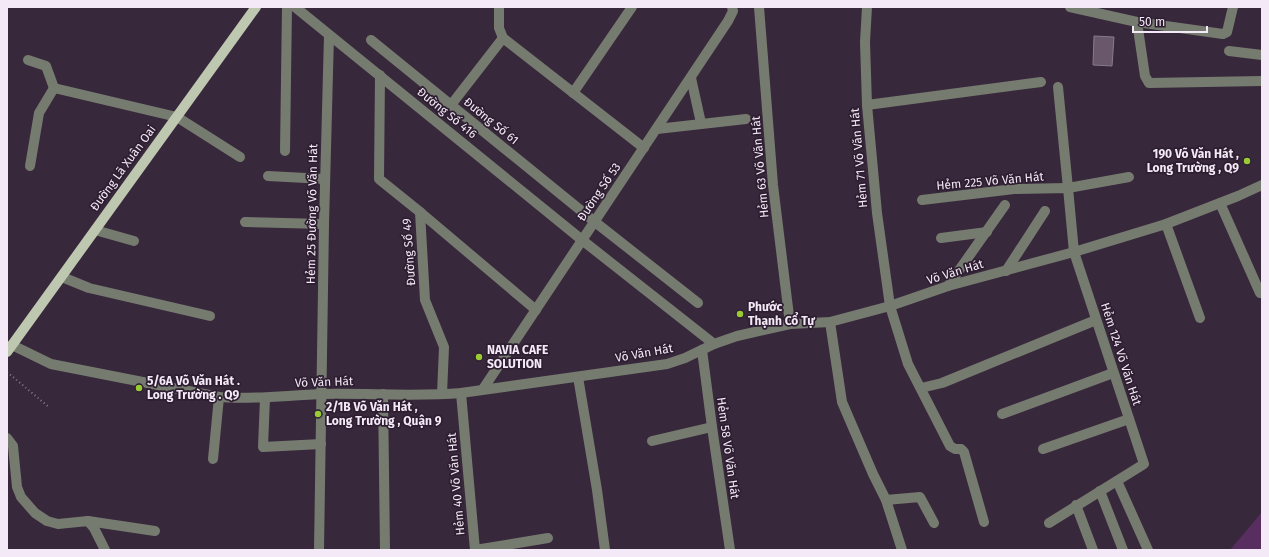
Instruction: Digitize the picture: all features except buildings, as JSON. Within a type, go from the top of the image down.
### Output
[{"type":"main road","name":"Đường Lã Xuân Oai","points":[[10,349],[256,7]]},
{"type":"street","points":[[285,151],[287,7]]},
{"type":"street","name":"Đường Số 416","points":[[295,7],[582,240],[714,344]]},
{"type":"street","points":[[499,7],[498,28],[503,38],[644,148]]},
{"type":"street","points":[[573,92],[632,7]]},
{"type":"street","name":"Đường Số 53","points":[[483,389],[691,78],[728,21],[733,11],[732,7]]},
{"type":"street","name":"Hẻm 63 Võ Văn Hát","points":[[760,7],[773,185],[790,324]]},
{"type":"street","name":"Hẻm 71 Võ Văn Hát","points":[[866,7],[866,105],[877,213],[890,306],[908,364],[950,446],[955,449],[961,449],[964,452],[984,522]]},
{"type":"street","points":[[1070,7],[1137,22],[1219,34],[1225,34],[1227,32],[1234,7]]},
{"type":"street","points":[[1137,22],[1145,76],[1149,83],[1262,81]]},
{"type":"street","name":"Hẻm 25 Đường Võ Văn Hát","points":[[319,550],[324,224],[329,35]]},
{"type":"street","points":[[451,105],[503,38]]},
{"type":"street","name":"Đường Số 61","points":[[371,40],[595,222],[698,303]]},
{"type":"street","points":[[1229,51],[1262,56]]},
{"type":"street","points":[[28,60],[46,66],[54,88]]},
{"type":"street","name":"Đường Số 49","points":[[380,75],[379,179],[420,212],[425,300],[444,347],[442,394]]},
{"type":"street","points":[[691,78],[701,123]]},
{"type":"street","points":[[866,105],[1041,82]]},
{"type":"street","points":[[1058,87],[1074,252]]},
{"type":"street","points":[[54,88],[177,117],[240,157]]},
{"type":"street","points":[[30,166],[39,113],[54,88]]},
{"type":"street","points":[[657,128],[746,119]]},
{"type":"street","points":[[268,176],[325,179]]},
{"type":"street","name":"Hẻm 225 Võ Văn Hát","points":[[922,200],[1014,189],[1068,188],[1129,176]]},
{"type":"street","name":"Võ Văn Hát","points":[[10,349],[51,364],[219,397],[242,399],[322,394],[461,393],[667,364],[737,336],[790,324],[830,322],[890,306],[948,286],[1074,252],[1166,224],[1262,185]]},
{"type":"street","points":[[1220,203],[1260,293]]},
{"type":"street","points":[[948,286],[1005,205]]},
{"type":"street","points":[[1006,271],[1045,211]]},
{"type":"street","points":[[420,212],[536,310]]},
{"type":"street","points":[[245,222],[324,224]]},
{"type":"street","points":[[1166,224],[1200,318]]},
{"type":"street","points":[[95,230],[134,241]]},
{"type":"street","points":[[941,238],[987,232]]},
{"type":"street","name":"Hẻm 124 Võ Văn Hát","points":[[1074,252],[1144,464],[1117,480]]},
{"type":"street","points":[[62,277],[89,288],[210,316]]},
{"type":"street","points":[[921,388],[942,383],[1096,320]]},
{"type":"street","points":[[830,322],[842,402],[873,474],[886,500],[902,550]]},
{"type":"street","name":"Hẻm 58 Võ Văn Hát","points":[[702,350],[730,550]]},
{"type":"street","points":[[1002,414],[1113,373]]},
{"type":"street","points":[[578,376],[597,490],[605,550]]},
{"type":"street","name":"Hẻm 40 Võ Văn Hát","points":[[461,393],[475,550]]},
{"type":"street","points":[[383,394],[385,550]]},
{"type":"street","points":[[213,459],[219,397]]},
{"type":"street","points":[[265,398],[263,447],[321,444]]},
{"type":"street","points":[[1043,449],[1129,419]]},
{"type":"street","points":[[652,441],[712,428]]},
{"type":"street","points":[[7,438],[13,446],[17,487],[21,498],[35,513],[47,521],[58,524],[88,521],[155,531]]},
{"type":"street","points":[[1049,523],[1117,480],[1148,550]]},
{"type":"street","points":[[1100,491],[1123,550]]},
{"type":"street","points":[[886,500],[920,497],[934,523]]},
{"type":"street","points":[[1076,506],[1093,550]]},
{"type":"street","points":[[88,521],[94,528],[105,550]]},
{"type":"street","points":[[475,550],[548,538]]},
{"type":"path","points":[[7,372],[50,408]]},
{"type":"shaded area","points":[[1262,512],[1262,550],[1230,550]]},
{"type":"place","name":"190 Võ Văn Hát , Long Trường , Q9","points":[[1247,161]]},
{"type":"place","name":"Phước Thạnh Cổ Tự","points":[[740,314]]},
{"type":"place","name":"NAVIA CAFE SOLUTION","points":[[479,357]]},
{"type":"place","name":"5/6A Võ Văn Hát . Long Trường . Q9","points":[[139,388]]},
{"type":"place","name":"2/1B Võ Văn Hát , Long Trường , Quận 9","points":[[318,414]]}]
